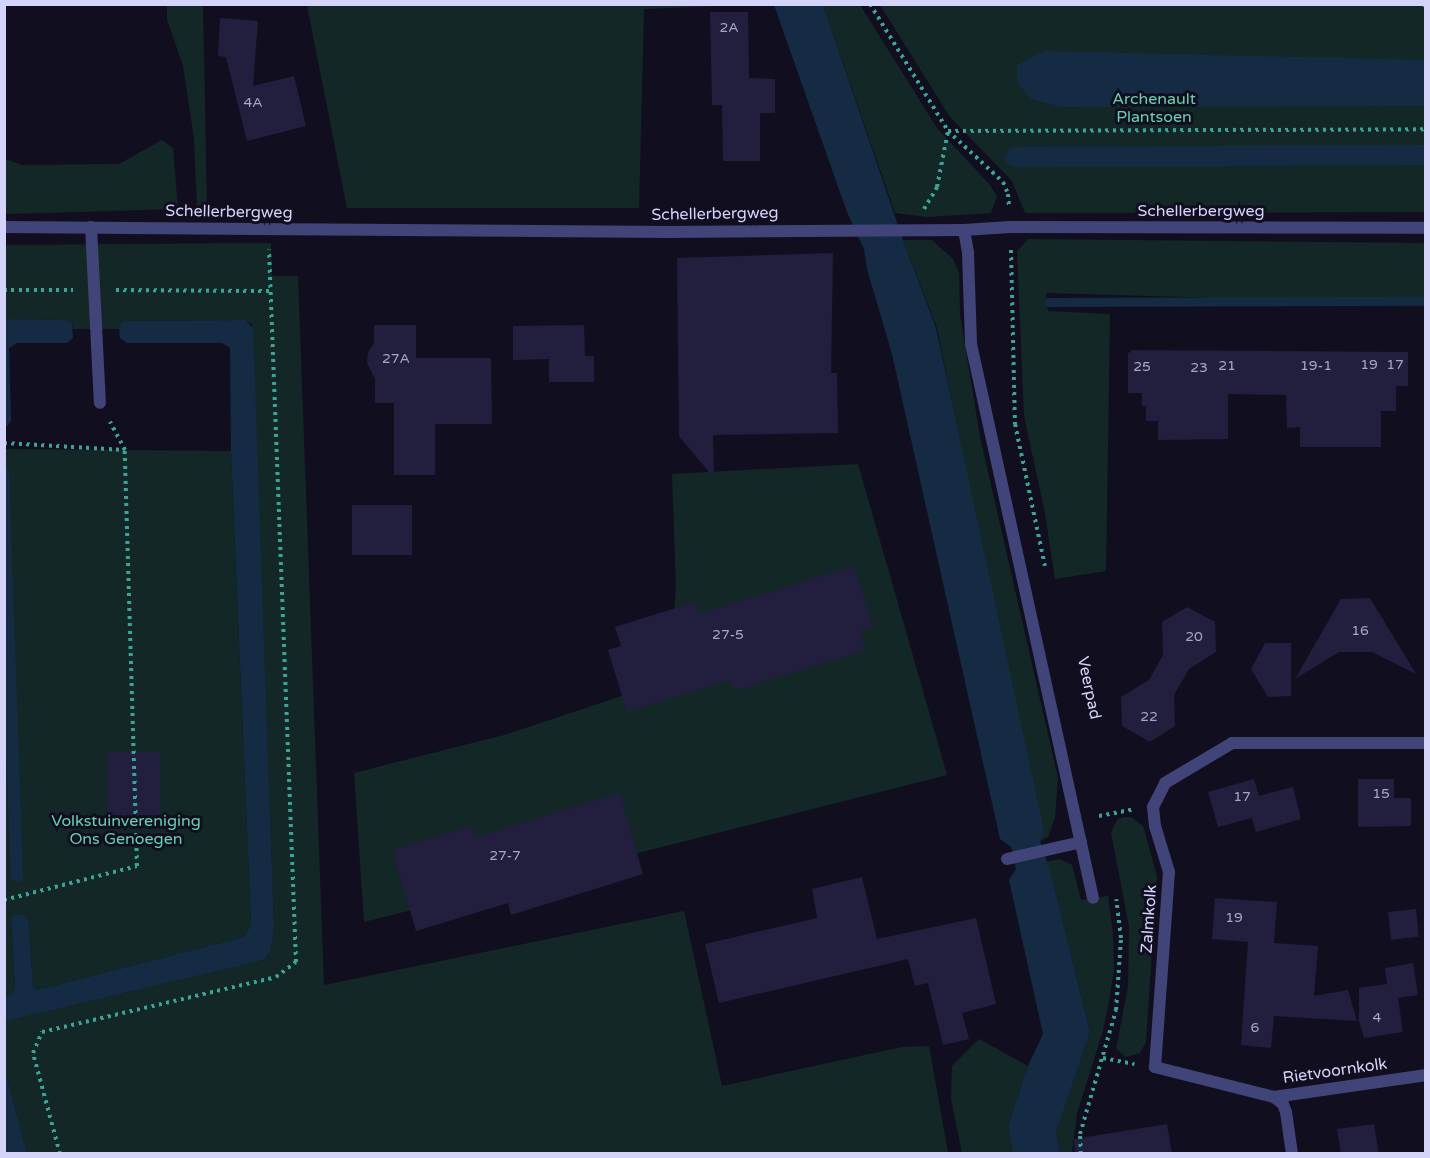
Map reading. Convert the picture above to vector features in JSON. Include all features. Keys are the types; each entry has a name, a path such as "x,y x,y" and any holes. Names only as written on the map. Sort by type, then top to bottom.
{"street":[{"name":"Schellerbergweg","path":"4,227 657,232 964,230 1010,226 1425,228"},
{"path":"91,227 100,403"},
{"path":"964,230 968,252 971,344 1094,898"},
{"path":"1153,807 1165,783 1232,742 1425,742"},
{"name":"Zalmkolk","path":"1153,807 1155,826 1169,872 1155,1067"},
{"path":"1007,859 1081,842"},
{"path":"1155,1067 1274,1097"},
{"name":"Rietvoornkolk","path":"1274,1097 1425,1075"},
{"name":"Rietvoornkolk","path":"1274,1097 1283,1104 1286,1112 1292,1154"}],"path":[{"path":"870,4 948,131 1003,182 1008,194 1015,424 1047,574"},
{"path":"1424,4 1425,10"},
{"path":"948,131 1425,129"},
{"path":"916,230 920,217 937,187 948,131"},
{"path":"60,1154 33,1053 42,1032 276,977 296,962 269,228"},
{"path":"4,290 270,291"},
{"path":"4,900 137,866 125,450 100,403"},
{"path":"4,443 125,450"},
{"path":"1097,804 1102,827"},
{"path":"1100,816 1153,807"},
{"path":"1081,1154 1080,1134 1116,1010 1121,938 1116,896"},
{"path":"1103,1058 1155,1067"}],"green space":[{"path":"307,4 745,5 644,9 639,208 347,208"},
{"path":"167,5 203,5 207,208 197,209 194,138 183,66 167,19"},
{"path":"823,5 860,5 937,128 989,184 997,196 991,213 927,217 895,213"},
{"name":"Archenault Plantsoen","path":"880,5 1425,5 1425,212 1025,213 1012,181 950,117"},
{"path":"162,140 173,148 178,209 5,214 5,159 22,165 119,164"},
{"path":"1028,239 1425,243 1425,304 1046,293 1048,311 1110,314 1106,571 1055,579 1045,513 1024,416 1017,251"},
{"path":"903,240 932,240 953,259 959,273 960,315 980,437 1058,778 1055,817 1048,837 1040,841 937,328"},
{"path":"271,243 272,276 298,276 324,985 684,911 722,1086 902,1047 929,1046 948,1153 27,1153 5,1070 4,1021 264,960 271,951 274,927 252,324 244,320 124,321 120,329 73,329 72,323 65,320 5,319 5,245"},
{"name":"Volkstuinvereniging Ons Genoegen","path":"4,431 6,449 231,451 251,925 244,937 37,990 33,988 29,922 11,919 15,988 11,995 5,996"},
{"path":"858,464 947,775 364,922 354,773 504,735 670,680 676,585 672,474"},
{"path":"1131,817 1143,826 1157,876 1146,1042 1140,1053 1126,1057 1116,1049 1128,987 1129,927 1111,832 1117,820"},
{"path":"1060,859 1072,865 1081,900 1108,896 1113,934 1114,970 1108,1007 1102,1034 1077,1113 1072,1153 1060,1153 1056,1133 1090,1032 1051,874 1045,862"},
{"path":"979,1039 1028,1066 1008,1126 1013,1153 962,1153 951,1099 952,1066"}],"water":[{"path":"774,5 823,5 903,240 936,328 1044,831 1040,841 1051,874 1090,1032 1056,1133 1060,1153 1013,1153 1008,1126 1028,1066 1043,1034 1009,880 1016,869 1011,847 1000,839 892,354 867,269 864,249 847,212"},
{"path":"1044,51 1425,60 1425,106 1061,107 1031,99 1017,82 1017,65"},
{"path":"1425,145 1425,165 1015,167 1007,163 1005,158 1009,149 1022,147"},
{"path":"5,319 65,320 72,323 73,338 67,343 17,343 9,348 11,421 5,428"},
{"path":"245,320 253,328 274,927 271,951 264,960 5,1021 5,996 11,995 15,988 11,919 15,915 23,915 29,922 33,988 37,990 244,937 251,925 231,451 230,348 222,343 127,343 120,338 119,326 124,321"},
{"path":"5,465 9,473 23,879 20,882 11,880 4,690"},
{"path":"5,1070 27,1153 5,1153"}],"building":[{"path":"710,12 748,12 749,78 775,79 775,113 760,113 760,161 723,161 722,105 712,105"},
{"path":"220,18 258,21 253,86 294,76 306,126 247,141 226,57 218,56"},
{"path":"833,253 831,373 837,373 838,433 713,435 714,478 679,436 677,258"},
{"path":"374,325 416,325 416,358 491,358 492,424 435,424 435,475 394,475 394,403 375,403 375,379 367,363 368,353 374,343"},
{"path":"584,325 585,356 594,356 594,382 549,382 549,359 513,360 513,326"},
{"path":"1131,350 1408,352 1408,386 1396,386 1396,411 1381,411 1381,447 1300,447 1300,427 1287,428 1286,395 1228,394 1228,439 1158,440 1158,421 1146,421 1146,406 1142,406 1142,393 1128,393 1128,352 1131,353"},
{"path":"352,505 412,505 412,555 352,555"},
{"path":"854,566 873,627 860,631 866,650 734,691 731,680 627,712 608,650 621,646 615,627 695,602 699,614"},
{"path":"1370,598 1416,674 1372,652 1339,652 1295,679 1341,599"},
{"path":"1187,607 1215,622 1216,652 1189,669 1174,695 1175,726 1150,742 1122,726 1121,697 1149,680 1163,655 1162,622"},
{"path":"1265,643 1291,643 1291,696 1268,697 1251,669"},
{"path":"107,752 160,752 160,828 107,828"},
{"path":"1254,779 1259,796 1293,787 1301,819 1256,832 1252,818 1218,827 1208,792"},
{"path":"1358,779 1394,779 1394,798 1411,798 1411,826 1358,827"},
{"path":"620,793 643,874 511,915 508,903 416,931 392,850 472,826 476,837"},
{"path":"862,877 877,939 976,918 996,1004 962,1013 969,1039 943,1045 928,983 915,986 908,959 719,1003 705,944 817,918 812,889"},
{"path":"1215,898 1277,902 1274,943 1318,946 1314,996 1348,990 1357,1021 1274,1016 1271,1048 1241,1045 1248,942 1212,939"},
{"path":"1416,909 1419,937 1391,940 1388,912"},
{"path":"1413,963 1418,995 1398,998 1403,1032 1364,1038 1359,1021 1359,988 1387,984 1385,968"},
{"path":"1167,1124 1172,1154 1075,1154 1074,1139"},
{"path":"1374,1124 1379,1154 1341,1154 1337,1129"}],"waterway":[{"path":"1049,302 1426,301"}]}
